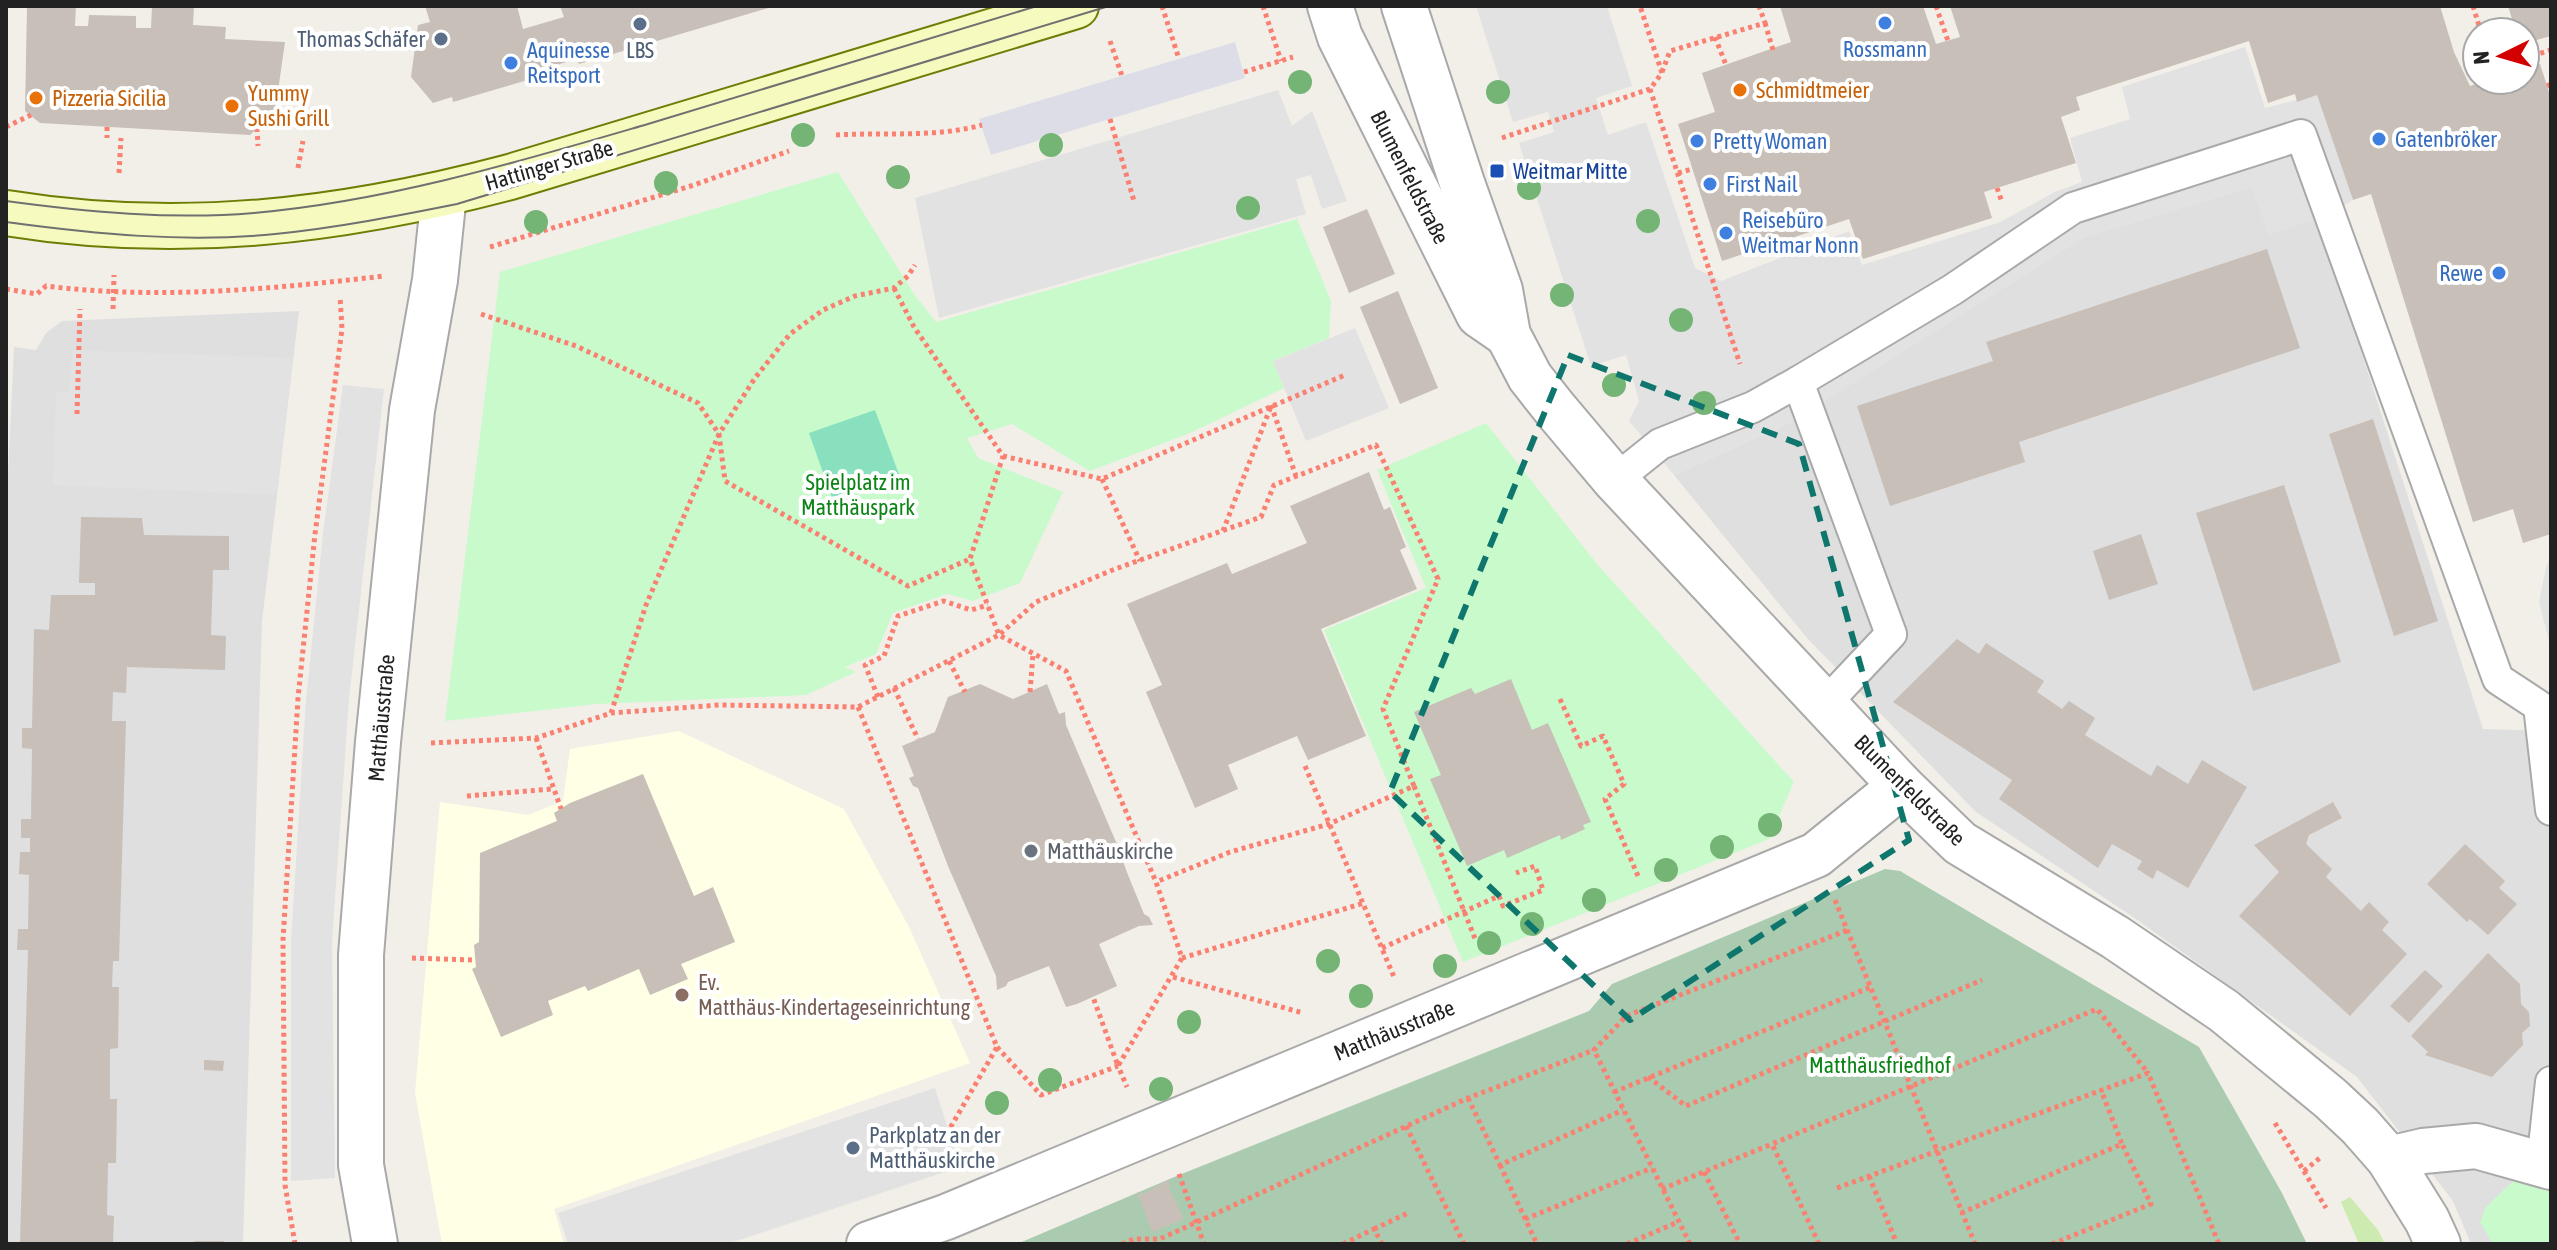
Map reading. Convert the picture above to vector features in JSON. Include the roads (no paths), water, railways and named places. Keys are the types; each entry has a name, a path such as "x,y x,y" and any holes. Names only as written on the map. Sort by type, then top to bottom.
{"main road":[{"name":"Hattinger Straße","path":"6,213 117,227 236,225 335,214 444,194 1076,6"}],"street":[{"name":"Blumenfeldstraße","path":"1330,6 1347,51 1479,315 1508,335"},
{"name":"Blumenfeldstraße","path":"1404,6 1500,290 1508,335 1530,377 1615,480 1901,786 1960,843 2115,937 2224,1011 2330,1098 2389,1159 2427,1220 2438,1244"},
{"name":"Matthäusstraße","path":"375,1244 361,1165 361,955 378,742 412,410 435,280 444,194"},
{"name":"Matthäusstraße","path":"869,1244 946,1217 1816,855 1901,786"},
{"path":"2389,1159 2423,1151 2476,1146 2546,1166"}],"lane":[{"path":"1615,480 1660,444 1753,407 1798,382 1952,290 2073,208 2301,135 2498,679 2539,706 2551,810"},
{"path":"1798,382 1891,634 1825,704"},
{"path":"2546,1166 2551,1082"}],"tram line":[{"path":"6,201 98,211 192,216 304,207 404,190 648,124 1037,6"},
{"path":"6,222 140,236 241,237 321,228 457,204 1109,6"}],"place":[{"name":"Rossmann","path":"1885,23"},
{"name":"LBS","path":"640,24"},
{"name":"Thomas Schäfer","path":"441,39"},
{"name":"Aquinesse Reitsport","path":"511,63"},
{"name":"Schmidtmeier","path":"1740,90"},
{"name":"Pizzeria Sicilia","path":"36,98"},
{"name":"Yummy Sushi Grill","path":"232,106"},
{"name":"Gatenbröker","path":"2379,139"},
{"name":"Pretty Woman","path":"1697,141"},
{"name":"Weitmar Mitte","path":"1497,171"},
{"name":"First Nail","path":"1710,184"},
{"name":"Reisebüro Weitmar Nonn","path":"1726,233"},
{"name":"Rewe","path":"2499,273"},
{"name":"Matthäuskirche","path":"1031,851"},
{"name":"Ev. Matthäus-Kindertageseinrichtung","path":"682,995"},
{"name":"Parkplatz an der Matthäuskirche","path":"853,1148"}],"park label":[{"name":"Spielplatz im Matthäuspark","path":"858,494"},
{"name":"Matthäusfriedhof","path":"1880,1065"}]}
